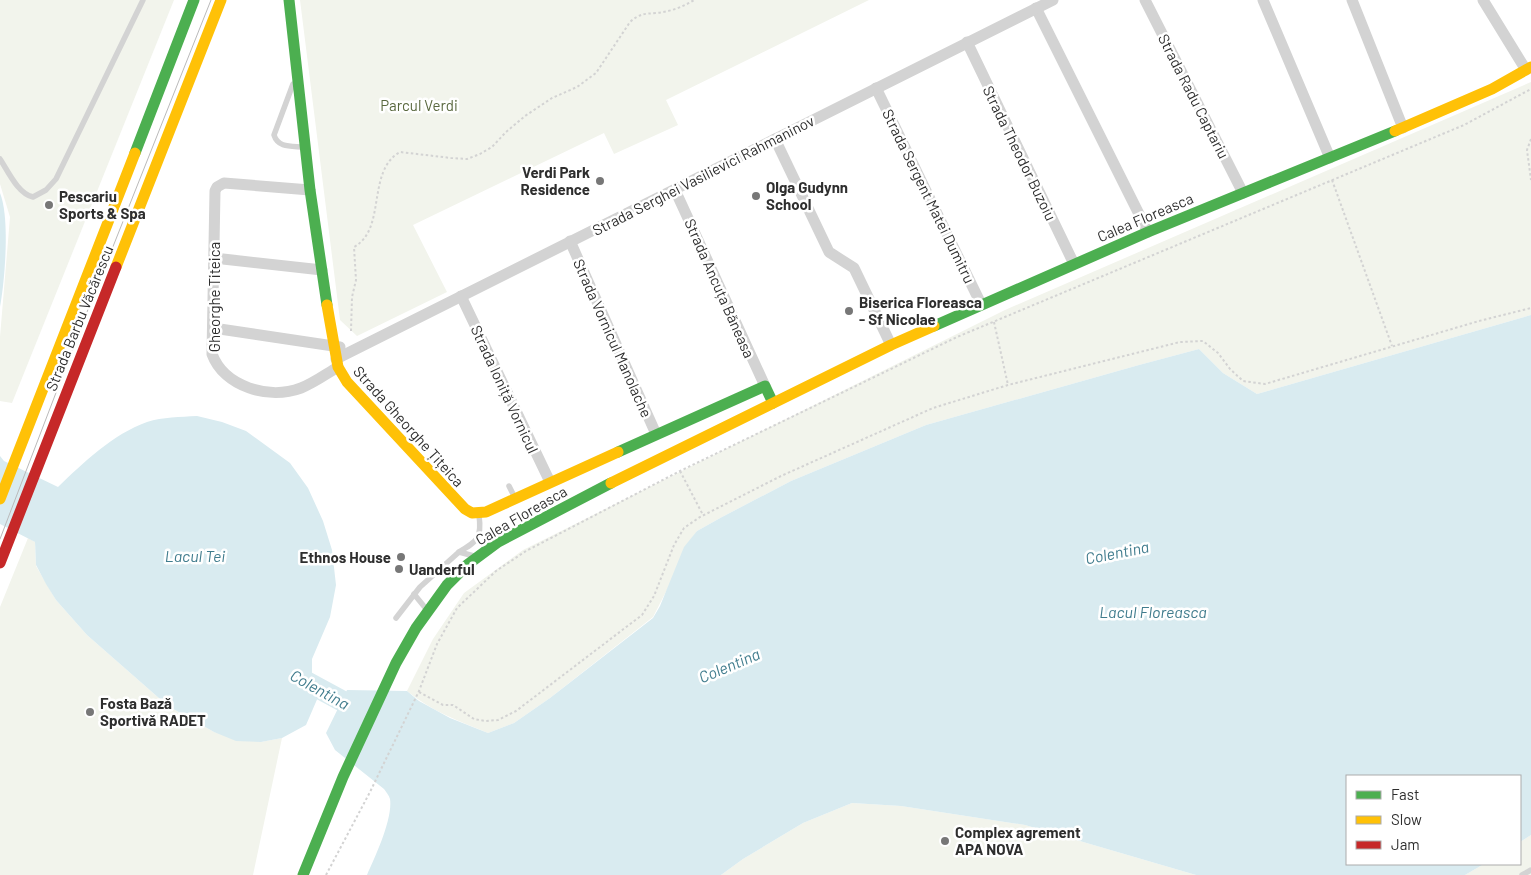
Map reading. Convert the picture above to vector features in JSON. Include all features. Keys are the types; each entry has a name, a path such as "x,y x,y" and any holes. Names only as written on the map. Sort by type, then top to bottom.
{"main road":[{"name":"Strada Barbu Văcărescu","path":"0,499 194,0"},
{"name":"Strada Barbu Văcărescu","path":"0,563 221,0"},
{"name":"Strada Gheorghe Țițeica","path":"289,0 310,190 337,363 347,382 464,509 472,513 479,513"},
{"name":"Calea Floreasca","path":"303,875 343,777 404,647 427,610 447,586 467,565 498,542 526,526 891,345 1148,232 1479,95 1528,68"},
{"name":"Calea Floreasca","path":"479,513 486,512 765,386"},
{"path":"765,386 769,405"},
{"path":"750,393 769,405"}],"street":[{"name":"Strada Serghei Vasilievici Rahmaninov","path":"337,363 353,350 1053,0"},
{"name":"Strada Radu Captariu","path":"1145,0 1243,193"},
{"path":"1263,0 1330,158"},
{"path":"1352,0 1403,128"},
{"path":"1482,0 1528,68"},
{"path":"1036,8 1148,232"},
{"name":"Strada Theodor Buzoiu","path":"967,42 1074,264"},
{"name":"Strada Sergent Matei Dumitru","path":"876,88 982,304"},
{"path":"775,139 829,252 854,268 891,345"},
{"name":"Gheorghe Titeica","path":"310,190 221,184 215,191 212,354 220,369 234,380 256,390 273,393 296,390 303,387 337,363"},
{"name":"Strada Ancuța Băneasa","path":"675,190 765,386"},
{"name":"Strada Vornicul Manolache","path":"570,241 656,434"},
{"path":"214,258 322,270"},
{"name":"Strada Ioniță Vornicul","path":"461,296 550,482"},
{"path":"213,328 333,345 353,350"}],"lane":[{"path":"0,159 27,196 39,195 56,179 143,0"},
{"path":"298,71 274,135 281,145 305,147"},
{"path":"509,486 515,498"},
{"path":"396,618 420,587 459,552 476,542 481,530 479,513"},
{"path":"459,552 478,557"},
{"path":"414,594 427,610"},
{"path":"1522,875 1531,870"}],"path":[{"path":"351,331 352,297 356,280 354,247 364,240 374,213 381,177 396,155 400,152 467,159 492,148 506,132 525,116 552,98 577,87 596,73 630,22 637,16 642,13 673,10 694,0"},
{"path":"326,875 411,709 437,644 458,608 496,571 526,551 680,471 957,337 1464,125 1531,89"},
{"path":"1531,139 1527,150 1531,180"},
{"path":"1332,180 1392,346"},
{"path":"419,691 443,704 453,706 474,719 485,721 498,720 516,711 642,615 654,596 674,545 684,528 781,476 933,408 1008,385 1180,342 1203,342 1218,353 1230,369 1243,381 1265,384 1479,321 1531,308"},
{"path":"994,322 1008,385"},
{"path":"680,471 704,516"}],"green space":[{"name":"Pescariu Sports & Spa","path":"0,0 174,0 12,403 0,401 0,337 10,217 0,184"},
{"name":"Parcul Verdi","path":"300,0 869,0 666,100 678,125 614,154 604,133 413,225 447,292 357,336 340,320"},
{"path":"1531,82 1531,315 1257,394 1223,373 1199,349 926,425 791,481 697,531 653,617 550,698 514,723 488,733 436,710 407,691 433,639 464,593 523,550 1005,310"},
{"name":"Fosta Bază Sportivă RADET","path":"28,538 35,542 36,566 56,600 87,635 168,706 214,732 261,742 282,738 253,875 0,875 0,607"},
{"name":"Complex agrement APA NOVA","path":"852,803 901,806 1025,825 1196,875 721,875 743,859 803,823"},
{"path":"1531,835 1531,875 1465,875 1482,865 1521,865 1521,841"}],"water":[{"path":"0,193 6,233 4,281 0,307"},
{"name":"Lacul Floreasca","path":"1531,315 1531,835 1521,841 1521,775 1346,775 1346,865 1482,865 1465,875 1196,875 1025,825 901,806 852,803 803,823 743,859 721,875 367,875 386,827 389,817 390,799 384,789 335,750 326,733 347,690 407,691 419,701 450,718 488,733 514,723 550,698 653,618 660,606 684,547 697,531 791,481 926,425 1199,349 1223,373 1257,394"},
{"name":"Lacul Tei","path":"197,416 222,422 246,431 290,463 308,488 323,521 332,550 336,585 330,617 312,659 312,674 325,681 306,725 282,738 261,742 236,741 214,732 168,706 87,635 56,600 36,565 35,542 0,524 0,456 4,461 58,487 99,450 134,427 159,419"}],"waterway":[{"name":"Colentina","path":"296,676 368,715"}],"tram line":[{"path":"0,539 85,317 211,0"}],"traffic: fast":[{"path":"135,153 194,0"},
{"path":"289,0 310,190 327,305"},
{"path":"934,326 1148,232 1395,131"},
{"path":"618,452 765,386 773,403"},
{"path":"303,875 343,777 396,663 416,628 447,585 467,565 498,542 611,483"}],"traffic: slow":[{"path":"116,267 221,0"},
{"path":"1395,131 1492,89 1531,67"},
{"path":"0,499 135,153"},
{"path":"327,305 338,367 347,382 465,509 472,513 486,512 618,452"},
{"path":"611,483 891,345 934,326"}],"traffic: jam":[{"path":"0,563 116,267"}],"place":[{"name":"Verdi Park Residence","path":"600,181"},
{"name":"Olga Gudynn School","path":"756,196"},
{"name":"Pescariu Sports & Spa","path":"49,205"},
{"name":"Biserica Floreasca - Sf Nicolae","path":"849,311"},
{"name":"Ethnos House","path":"401,557"},
{"name":"Uanderful","path":"399,569"},
{"name":"Fosta Bază Sportivă RADET","path":"90,712"},
{"name":"Complex agrement APA NOVA","path":"945,841"}]}
